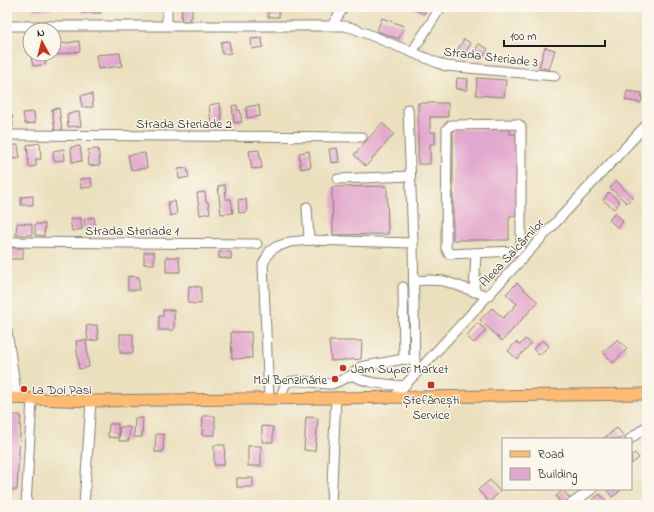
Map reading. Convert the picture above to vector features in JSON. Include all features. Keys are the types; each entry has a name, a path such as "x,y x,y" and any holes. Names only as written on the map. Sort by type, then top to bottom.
{"main road":[{"path":"12,399 91,401 647,394"}],"street":[{"path":"167,7 167,25"},
{"path":"332,25 344,7"},
{"path":"412,52 441,7"},
{"name":"Strada Steriade 3","path":"7,26 332,25 353,28 446,66 555,76"},
{"path":"408,109 413,242 415,375"},
{"path":"518,124 521,127 520,247 515,251 476,253 449,254 446,248 447,129 452,125 518,124"},
{"name":"Aleea Salcâmilor","path":"394,397 647,124"},
{"name":"Strada Steriade 2","path":"7,135 362,137"},
{"path":"338,179 410,176"},
{"path":"307,207 309,240"},
{"path":"268,398 263,264 270,251 290,242 309,240 413,242"},
{"name":"Strada Steriade 1","path":"7,242 257,244"},
{"path":"474,292 476,253"},
{"path":"414,282 430,280 444,281 488,296"},
{"path":"403,287 404,360"},
{"path":"7,331 12,399"},
{"path":"281,398 284,386 288,382 296,380 331,384 352,375 360,367 404,360 415,360"},
{"path":"352,375 367,381 404,386"},
{"path":"331,505 336,397"},
{"path":"26,505 32,400"},
{"path":"84,505 91,401"},
{"path":"631,438 647,426"},
{"path":"570,505 591,490"}],"building":[{"path":"33,7 51,7 51,10 33,10"},
{"path":"82,7 101,7 101,13 82,13"},
{"path":"182,7 192,7 192,18 189,18 189,21 181,21"},
{"path":"268,7 279,7 279,17 268,17"},
{"path":"427,7 424,14 412,8"},
{"path":"382,18 404,26 399,39 377,31"},
{"path":"262,38 263,47 252,49 251,39"},
{"path":"464,39 471,44 463,56 456,52"},
{"path":"79,41 80,51 62,54 62,44"},
{"path":"229,41 231,53 222,54 221,42"},
{"path":"479,44 488,49 481,60 472,55"},
{"path":"545,47 555,50 549,70 539,67"},
{"path":"120,53 122,66 98,69 96,55"},
{"path":"32,62 46,62 46,64 33,66"},
{"path":"457,78 468,79 467,90 456,89"},
{"path":"477,78 506,80 504,97 476,95"},
{"path":"627,91 642,93 641,103 625,100"},
{"path":"92,94 93,107 82,107 81,95"},
{"path":"220,103 222,122 211,123 209,105"},
{"path":"418,103 448,103 448,117 430,117 430,132 435,132 435,144 430,144 430,164 418,164"},
{"path":"237,105 238,111 240,110 242,122 234,123 232,106"},
{"path":"259,105 260,116 247,118 246,107"},
{"path":"59,108 62,130 55,131 52,109"},
{"path":"34,112 35,123 25,124 23,113"},
{"path":"79,112 81,126 68,127 67,114"},
{"path":"12,115 13,126 7,127 7,116"},
{"path":"382,123 394,134 366,166 354,155"},
{"path":"453,129 510,129 510,134 518,134 517,216 509,216 509,240 453,240"},
{"path":"40,143 41,159 36,159 36,166 29,167 27,145"},
{"path":"18,145 20,158 9,159 8,146"},
{"path":"80,146 82,161 72,162 71,147"},
{"path":"337,148 339,162 331,163 329,149"},
{"path":"64,149 65,160 54,161 53,151"},
{"path":"98,149 100,165 89,166 88,150"},
{"path":"259,150 262,168 252,169 249,151"},
{"path":"309,151 311,167 301,169 299,153"},
{"path":"145,153 147,168 131,170 128,155"},
{"path":"187,168 189,177 179,179 178,169"},
{"path":"91,178 92,187 81,188 80,179"},
{"path":"616,181 633,197 627,203 610,188"},
{"path":"225,185 226,199 231,199 233,213 221,214 218,186"},
{"path":"387,186 388,234 333,235 332,187"},
{"path":"205,192 206,202 208,202 210,213 200,215 197,193"},
{"path":"609,192 620,202 614,209 603,200"},
{"path":"33,196 33,205 21,205 21,197"},
{"path":"246,199 247,212 239,213 238,200"},
{"path":"175,201 177,214 170,216 168,202"},
{"path":"615,213 623,221 618,228 609,220"},
{"path":"94,217 96,229 86,231 84,219"},
{"path":"81,218 82,229 72,231 70,219"},
{"path":"17,223 32,224 32,235 16,235"},
{"path":"35,224 45,224 44,236 35,235"},
{"path":"9,248 23,248 23,259 9,259"},
{"path":"144,252 154,252 154,264 144,264"},
{"path":"219,252 231,252 231,259 219,258"},
{"path":"166,257 179,257 180,272 166,272"},
{"path":"128,276 139,277 139,290 128,290"},
{"path":"517,283 538,302 502,341 480,320 492,308 503,318 517,304 506,294"},
{"path":"189,286 201,287 201,304 188,303"},
{"path":"163,310 174,310 174,330 159,330 159,316 163,316"},
{"path":"478,323 486,330 474,343 466,336"},
{"path":"97,325 98,340 88,341 86,326"},
{"path":"231,332 251,332 252,358 232,359"},
{"path":"120,334 133,334 133,353 120,353"},
{"path":"525,339 531,343 517,359 508,351 516,342 520,345"},
{"path":"618,339 627,349 613,363 603,352"},
{"path":"86,340 89,367 79,369 76,341"},
{"path":"543,340 549,346 539,355 533,349"},
{"path":"329,341 362,341 361,359 331,361"},
{"path":"7,415 21,415 17,490 7,490"},
{"path":"203,416 215,416 215,435 202,435"},
{"path":"306,417 318,418 315,451 304,450"},
{"path":"135,418 143,418 142,437 134,437"},
{"path":"109,424 118,424 118,438 108,437"},
{"path":"262,426 273,427 273,442 262,442"},
{"path":"120,427 130,427 129,441 119,441"},
{"path":"617,428 624,436 621,438 604,438"},
{"path":"156,434 164,434 163,452 155,452"},
{"path":"214,445 225,445 224,465 214,465"},
{"path":"248,446 261,446 261,466 248,466"},
{"path":"635,453 639,458 632,463 632,455"},
{"path":"237,478 253,478 253,487 237,487"},
{"path":"490,480 500,492 489,502 478,490"},
{"path":"563,490 570,499 562,505 556,496"},
{"path":"607,490 620,491 612,497"},
{"path":"600,494 606,501 602,505 597,505 592,500"}],"place":[{"name":"Jam Super Market","path":"343,368"},
{"name":"Mol Benzinărie","path":"335,379"},
{"name":"Ștefănești Service","path":"431,385"},
{"name":"La Doi Pasi","path":"24,389"}]}
